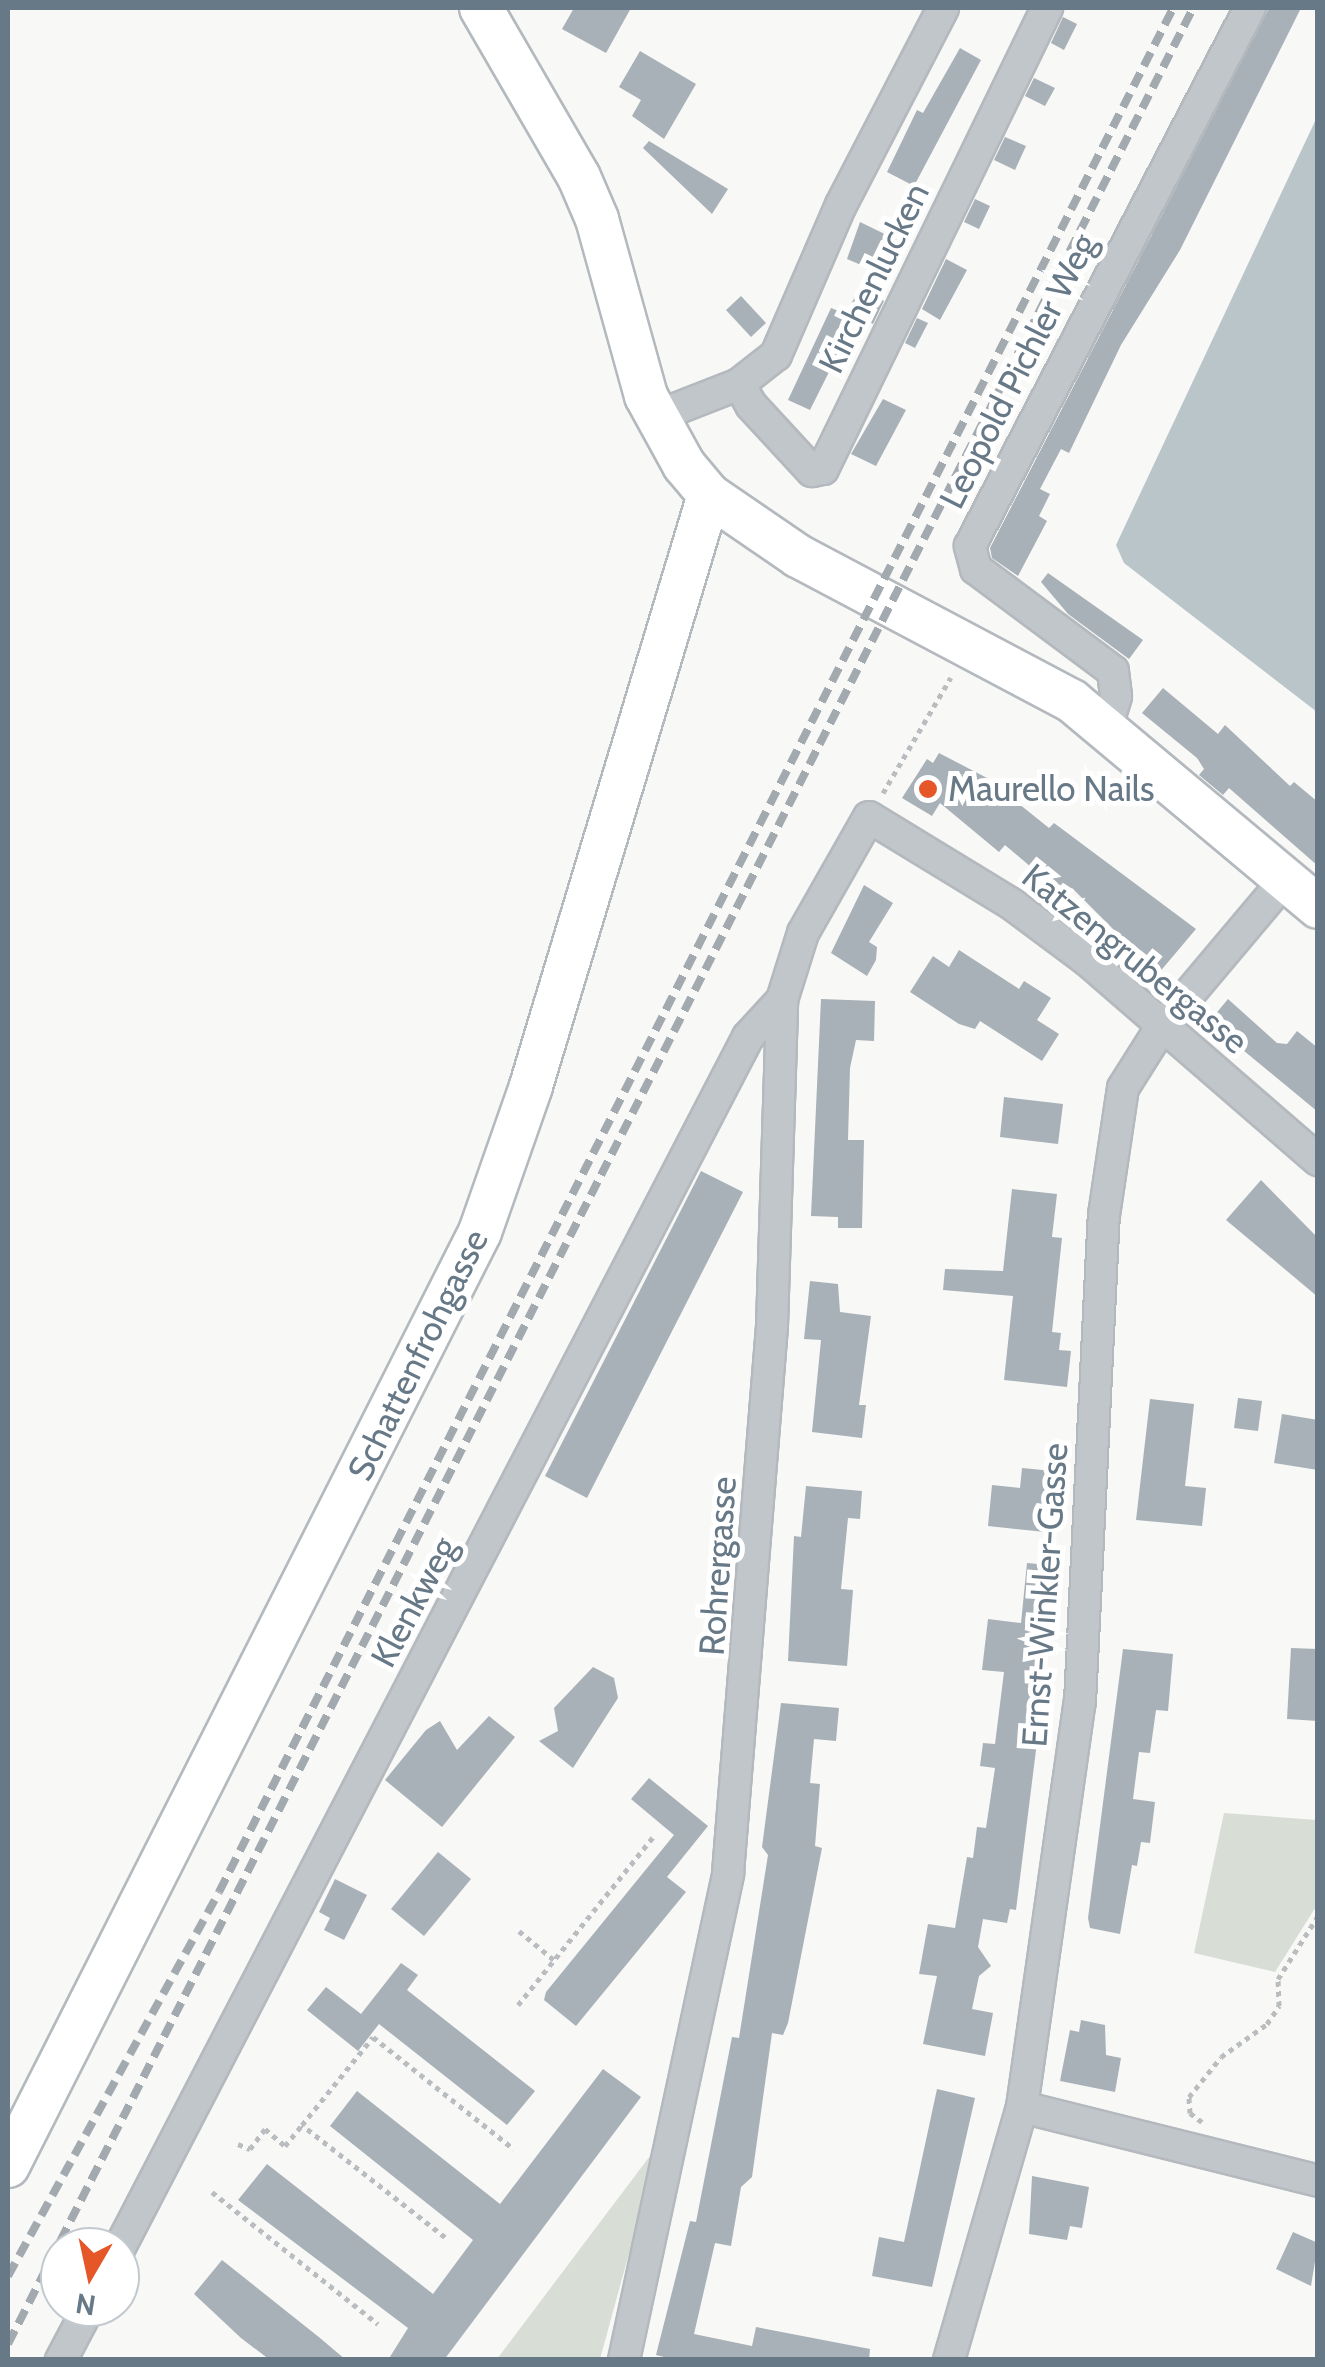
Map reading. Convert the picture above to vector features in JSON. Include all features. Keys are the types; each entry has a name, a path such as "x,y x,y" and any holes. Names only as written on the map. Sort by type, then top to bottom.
{"street":[{"path":"481,8 579,176 655,417 709,495 798,556 906,610 1107,726 1318,907"},
{"name":"Kirchenlucken","path":"655,417 740,384 761,371 790,334 841,205 943,8"},
{"name":"Kirchenlucken","path":"740,384 751,405 812,471 823,469 1047,8"},
{"name":"Leopold Pichler Weg","path":"1107,726 1116,696 1113,670 976,568 970,546 1250,8"},
{"name":"Schattenfrohgasse","path":"8,2166 480,1232 531,1086 709,495"},
{"name":"Rohrergasse","path":"624,2360 728,1873 770,1364 782,1000 803,934 882,824"},
{"name":"Katzengrubergasse","path":"882,824 1013,904 1318,1160"},
{"name":"Ernst-Winkler-Gasse","path":"949,2360 1022,2107 1080,1702 1104,1215 1123,1088 1162,1026 1286,880"},
{"name":"Klenkweg","path":"130,2227 748,1036 782,1000"},
{"path":"1022,2107 1318,2181"},
{"path":"62,2360 79,2327"}],"path":[{"path":"882,824 959,662"},
{"path":"518,2005 654,1838"},
{"path":"1203,2150 1202,2122 1190,2113 1188,2098 1221,2057 1267,2024 1279,2006 1278,1980 1318,1916"},
{"path":"519,1931 554,1960"},
{"path":"238,2144 250,2148 265,2129 285,2146 373,2037 514,2149"},
{"path":"302,2125 445,2237"},
{"path":"212,2192 378,2324"}],"shaded area":[{"path":"1317,117 1318,712 1124,563 1116,545"},
{"path":"1224,1813 1317,1820 1317,1905 1275,1972 1194,1953"},
{"path":"659,2144 600,2359 497,2359"}],"building":[{"path":"574,8 631,8 606,53 562,29"},
{"path":"1269,8 1301,8 1180,250 1121,345 1069,453 1061,449 1040,489 1050,494 1039,516 1047,521 1018,576 992,558 990,548"},
{"path":"1063,17 1077,24 1064,50 1051,43"},
{"path":"960,48 981,60 914,186 887,172 917,110 923,113"},
{"path":"640,51 696,84 664,139 632,116 641,100 619,87"},
{"path":"1034,78 1055,88 1045,106 1025,96"},
{"path":"1005,137 1026,146 1015,170 994,160"},
{"path":"649,141 728,189 712,214 643,148"},
{"path":"975,199 990,206 979,229 964,222"},
{"path":"860,222 897,240 880,273 847,259"},
{"path":"946,259 967,270 940,320 922,309"},
{"path":"859,289 884,301 873,324 848,310"},
{"path":"741,296 766,323 751,337 726,310"},
{"path":"831,308 856,318 810,410 788,400"},
{"path":"917,318 928,323 915,348 905,343"},
{"path":"883,399 906,410 876,466 851,454"},
{"path":"1048,573 1143,640 1129,659 1068,614 1041,582"},
{"path":"1163,688 1218,734 1225,725 1290,786 1294,782 1318,802 1318,866 1229,788 1223,795 1199,775 1204,769 1197,758 1142,713"},
{"path":"939,753 987,778 1049,828 1054,823 1196,929 1158,974 1072,888 1065,896 1005,845 999,852 940,803 932,816 902,798 927,759 933,763"},
{"path":"864,885 893,903 869,942 877,947 876,960 867,976 831,953"},
{"path":"959,950 1019,989 1024,981 1051,998 1037,1020 1059,1034 1042,1061 980,1021 975,1029 959,1024 910,992 933,956 949,967"},
{"path":"821,999 875,1001 874,1041 856,1040 850,1068 848,1140 864,1140 862,1228 838,1228 838,1217 811,1216"},
{"path":"1228,999 1277,1043 1287,1044 1297,1031 1318,1048 1318,1112 1209,1022"},
{"path":"1004,1097 1063,1104 1058,1144 1000,1137"},
{"path":"701,1171 743,1192 587,1498 545,1476"},
{"path":"1261,1180 1318,1238 1318,1297 1226,1220"},
{"path":"1012,1189 1057,1194 1052,1237 1062,1238 1052,1332 1061,1333 1059,1350 1071,1351 1067,1387 1004,1380 1013,1296 943,1290 945,1269 1003,1271"},
{"path":"810,1281 838,1284 840,1312 871,1316 859,1405 866,1405 862,1438 812,1432 821,1340 804,1339"},
{"path":"1238,1398 1262,1401 1258,1431 1234,1428"},
{"path":"1150,1399 1194,1404 1185,1486 1206,1488 1202,1526 1136,1520"},
{"path":"1282,1414 1318,1420 1318,1470 1274,1463"},
{"path":"1022,1468 1063,1472 1059,1519 1047,1518 1045,1532 988,1526 992,1485 1020,1488"},
{"path":"806,1486 862,1491 860,1519 848,1518 841,1589 853,1590 847,1666 788,1661 794,1536 801,1537"},
{"path":"1027,1563 1059,1566 1016,1910 1010,1909 1007,1923 983,1919 978,1947 991,1966 979,1976 972,2009 993,2013 985,2056 923,2044 937,1976 919,1974 928,1924 955,1928 967,1857 973,1858 977,1827 986,1828 995,1768 980,1766 983,1743 995,1744 1004,1672 982,1670 988,1619 1021,1623"},
{"path":"1291,1648 1318,1649 1318,1721 1287,1719"},
{"path":"1123,1649 1173,1654 1168,1711 1156,1710 1150,1753 1139,1752 1133,1799 1155,1802 1150,1843 1141,1842 1137,1866 1132,1865 1120,1934 1090,1928 1088,1918"},
{"path":"593,1667 614,1678 618,1698 573,1768 539,1741 558,1731 554,1708"},
{"path":"781,1703 839,1708 836,1741 814,1739 810,1783 820,1784 815,1846 822,1848 788,2023 783,2035 772,2033 752,2177 741,2187 731,2246 715,2243 694,2334 752,2346 756,2327 870,2349 869,2360 676,2360 656,2355 690,2221 696,2222 732,2037 739,2038 768,1855 762,1847"},
{"path":"489,1716 515,1737 442,1827 385,1780 426,1730 440,1721 457,1750"},
{"path":"649,1778 708,1826 667,1877 686,1892 576,2026 544,2000 546,1992 674,1835 631,1799"},
{"path":"438,1852 471,1879 424,1936 391,1909"},
{"path":"335,1879 367,1895 344,1940 324,1930 330,1918 319,1912"},
{"path":"401,1963 418,1975 407,1990 535,2091 507,2125 379,2024 358,2051 307,2010 326,1987 361,2014"},
{"path":"1081,2020 1105,2025 1106,2055 1121,2058 1115,2092 1060,2081 1070,2030 1079,2032"},
{"path":"603,2069 641,2097 444,2360 388,2360 408,2328 238,2200 267,2164 433,2294 473,2240 330,2126 357,2091 500,2204"},
{"path":"937,2089 975,2098 932,2287 872,2276 879,2237 904,2242"},
{"path":"1032,2176 1089,2187 1082,2228 1070,2226 1067,2240 1029,2234"},
{"path":"1293,2232 1318,2243 1311,2286 1276,2269"},
{"path":"222,2260 346,2360 270,2360 241,2338 194,2294"}],"railway":[{"path":"8,2276 219,1892 1173,8"},
{"path":"8,2344 1193,8"}],"place":[{"name":"Maurello Nails","path":"928,789"}]}
